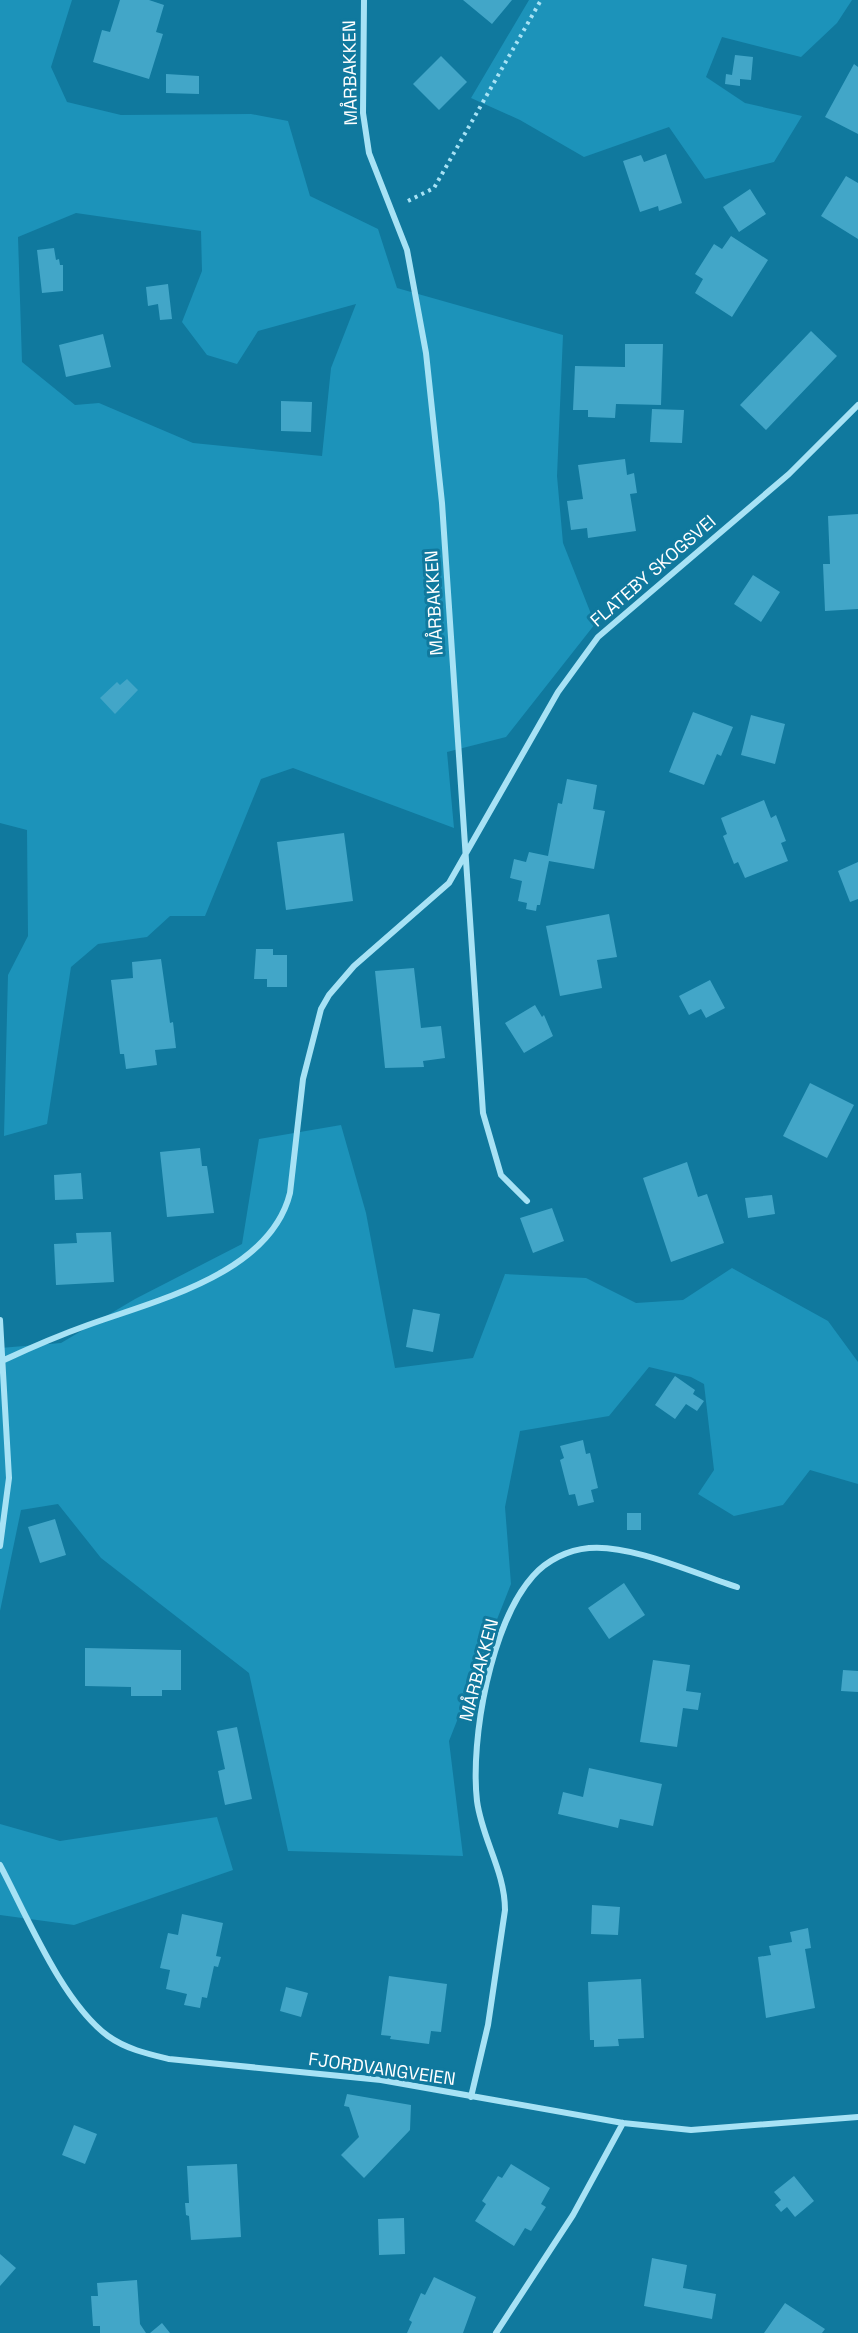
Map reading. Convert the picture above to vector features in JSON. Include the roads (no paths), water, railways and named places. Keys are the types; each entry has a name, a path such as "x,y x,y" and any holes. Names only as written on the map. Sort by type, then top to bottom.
{"street":[{"name":"MÅRBAKKEN","path":"364,0 363,113 369,153 407,250 426,353 449,590 452,683 483,1113 501,1175 527,1201"},
{"name":"FLATEBY SKOGSVEI","path":"4,1360 56,1336 196,1286 255,1248 273,1231 286,1209 290,1193 303,1079 321,1010 329,995 354,966 449,883 465,850 558,692 598,638 789,474 858,405"},
{"path":"0,1320 9,1478 0,1546"},
{"name":"MÅRBAKKEN","path":"471,2097 488,2025 505,1902 500,1873 478,1803 475,1775 476,1739 489,1676 503,1632 516,1604 527,1583 545,1565 560,1556 591,1548 621,1550 737,1587"},
{"name":"FJORDVANGVEIEN","path":"0,1865 49,1959 80,2007 95,2026 111,2038 137,2051 169,2059 381,2080 623,2123 691,2130 858,2117"},
{"path":"496,2333 573,2215 623,2123"}]}
